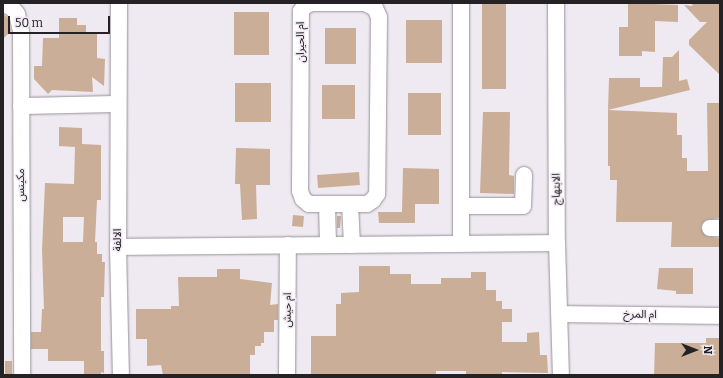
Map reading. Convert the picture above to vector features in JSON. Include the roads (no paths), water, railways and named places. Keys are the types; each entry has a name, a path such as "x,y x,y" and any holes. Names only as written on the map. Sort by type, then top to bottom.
{"street":[{"name":"الالفة","path":"119,3 118,247 121,375"},
{"name":"ام الحيران","path":"312,3 365,3 375,8 379,17 377,194 373,200 367,204 350,204 309,204 302,199 300,191 301,12 306,6 312,3"},
{"path":"461,243 462,3"},
{"name":"الابتهاج","path":"556,3 557,243 561,375"},
{"name":"مكينس","path":"3,4 11,7 17,14 20,22 22,375"},
{"path":"21,106 118,104"},
{"path":"461,206 523,206 524,175"},
{"path":"327,204 328,245"},
{"path":"350,204 352,245"},
{"path":"118,247 557,243"},
{"name":"ام حيش","path":"287,375 288,245"},
{"name":"ام المرخ","path":"560,314 720,316"}]}
